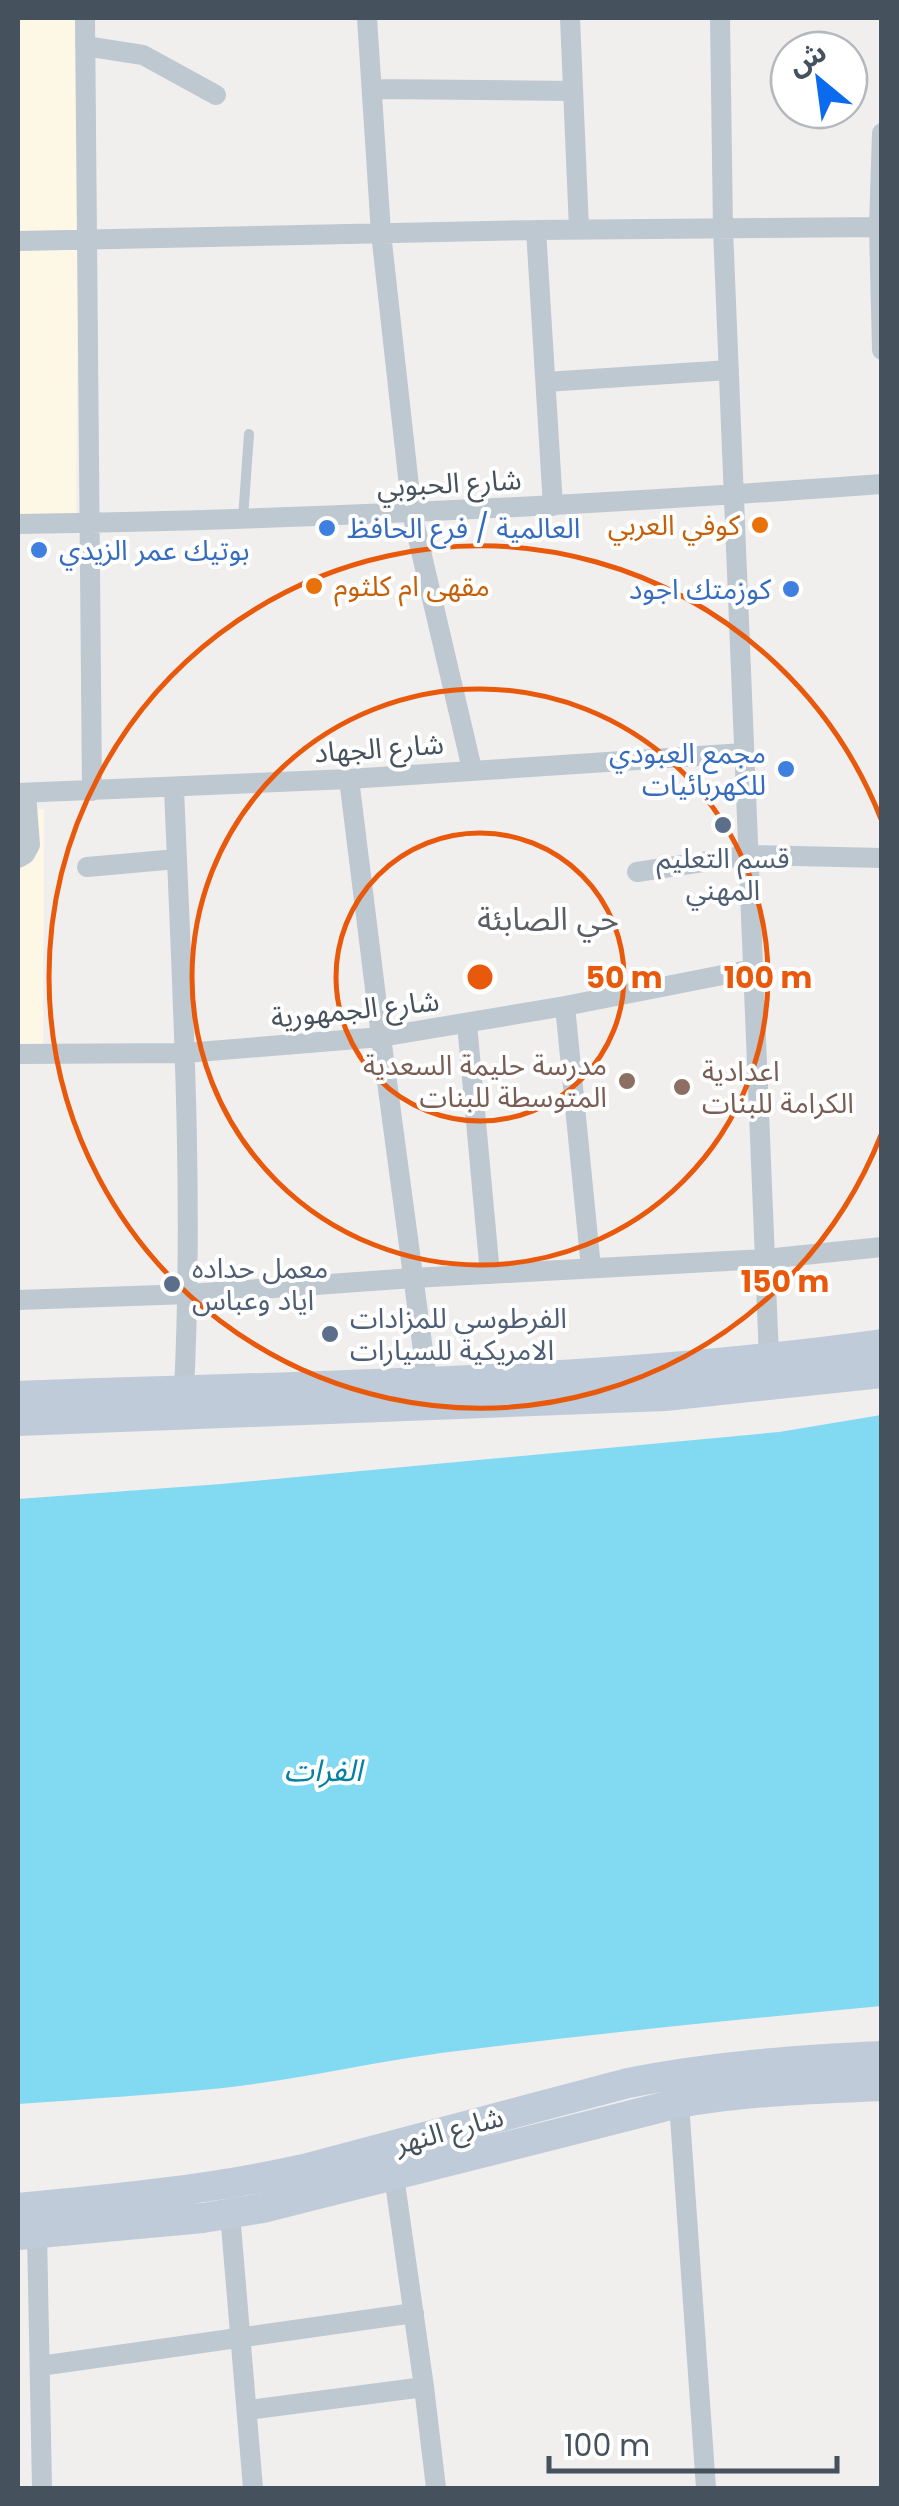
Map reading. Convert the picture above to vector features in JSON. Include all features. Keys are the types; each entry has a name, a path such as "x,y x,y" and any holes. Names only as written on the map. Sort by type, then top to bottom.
{"main road":[{"path":"18,1421 298,1398 428,1380 600,1373 882,1344"},
{"path":"18,1396 184,1390 298,1398 665,1396 882,1373"},
{"name":"شارع النهر","path":"27,2234 678,2074 764,2062 882,2056"},
{"name":"شارع النهر","path":"18,2208 230,2214 679,2104 755,2092 882,2086"}],"street":[{"path":"85,18 92,791"},
{"path":"367,18 381,233 412,513 472,770"},
{"path":"570,18 580,230"},
{"path":"720,18 723,228 769,1358"},
{"path":"86,46 143,55 216,96"},
{"path":"372,89 573,91"},
{"path":"882,133 882,350"},
{"path":"18,240 880,227"},
{"path":"536,230 554,506"},
{"path":"546,382 729,370"},
{"name":"شارع الحبوبي","path":"18,524 412,513 882,484"},
{"name":"شارع الجهاد","path":"22,793 174,788 744,753"},
{"path":"350,778 428,1380"},
{"path":"174,788 185,1053 189,1294 184,1390"},
{"path":"18,858 30,845 22,793"},
{"path":"636,872 748,855 882,858"},
{"path":"87,867 177,859"},
{"name":"شارع الجمهورية","path":"18,1054 185,1053 381,1037 753,969"},
{"path":"565,1006 591,1268"},
{"path":"467,1024 490,1274"},
{"path":"18,1300 189,1294 765,1259 882,1247"},
{"path":"679,2104 706,2488"},
{"path":"394,2176 436,2488"},
{"path":"230,2214 254,2488"},
{"path":"27,2234 40,2366 42,2488"},
{"path":"40,2366 414,2312"},
{"path":"248,2410 424,2386"}],"lane":[{"path":"243,519 249,434"}],"shaded area":[{"path":"18,18 80,18 76,526 18,525"},
{"path":"18,807 44,809 43,1059 18,1059"}],"water":[{"name":"الفرات","path":"881,1415 881,2006 496,2046 223,2088 18,2104 18,1499 779,1432"}],"place":[{"name":"كوفي العربي","path":"760,525"},
{"name":"العالمية / فرع الحافظ","path":"327,528"},
{"name":"بوتيك عمر الزيدي","path":"39,550"},
{"name":"مقهى ام كلثوم","path":"314,586"},
{"name":"كوزمتك اجود","path":"791,589"},
{"name":"مجمع العبودي للكهربائيات","path":"786,769"},
{"name":"قسم التعليم المهني","path":"723,825"},
{"name":"مدرسة حليمة السعدية المتوسطة للبنات","path":"627,1081"},
{"name":"اعدادية الكرامة للبنات","path":"682,1087"},
{"name":"معمل حداده اياد وعباس","path":"172,1284"},
{"name":"الفرطوسي للمزادات الامريكية للسيارات","path":"330,1334"}],"district":[{"name":"حي الصابئة","path":"548,919"}]}
